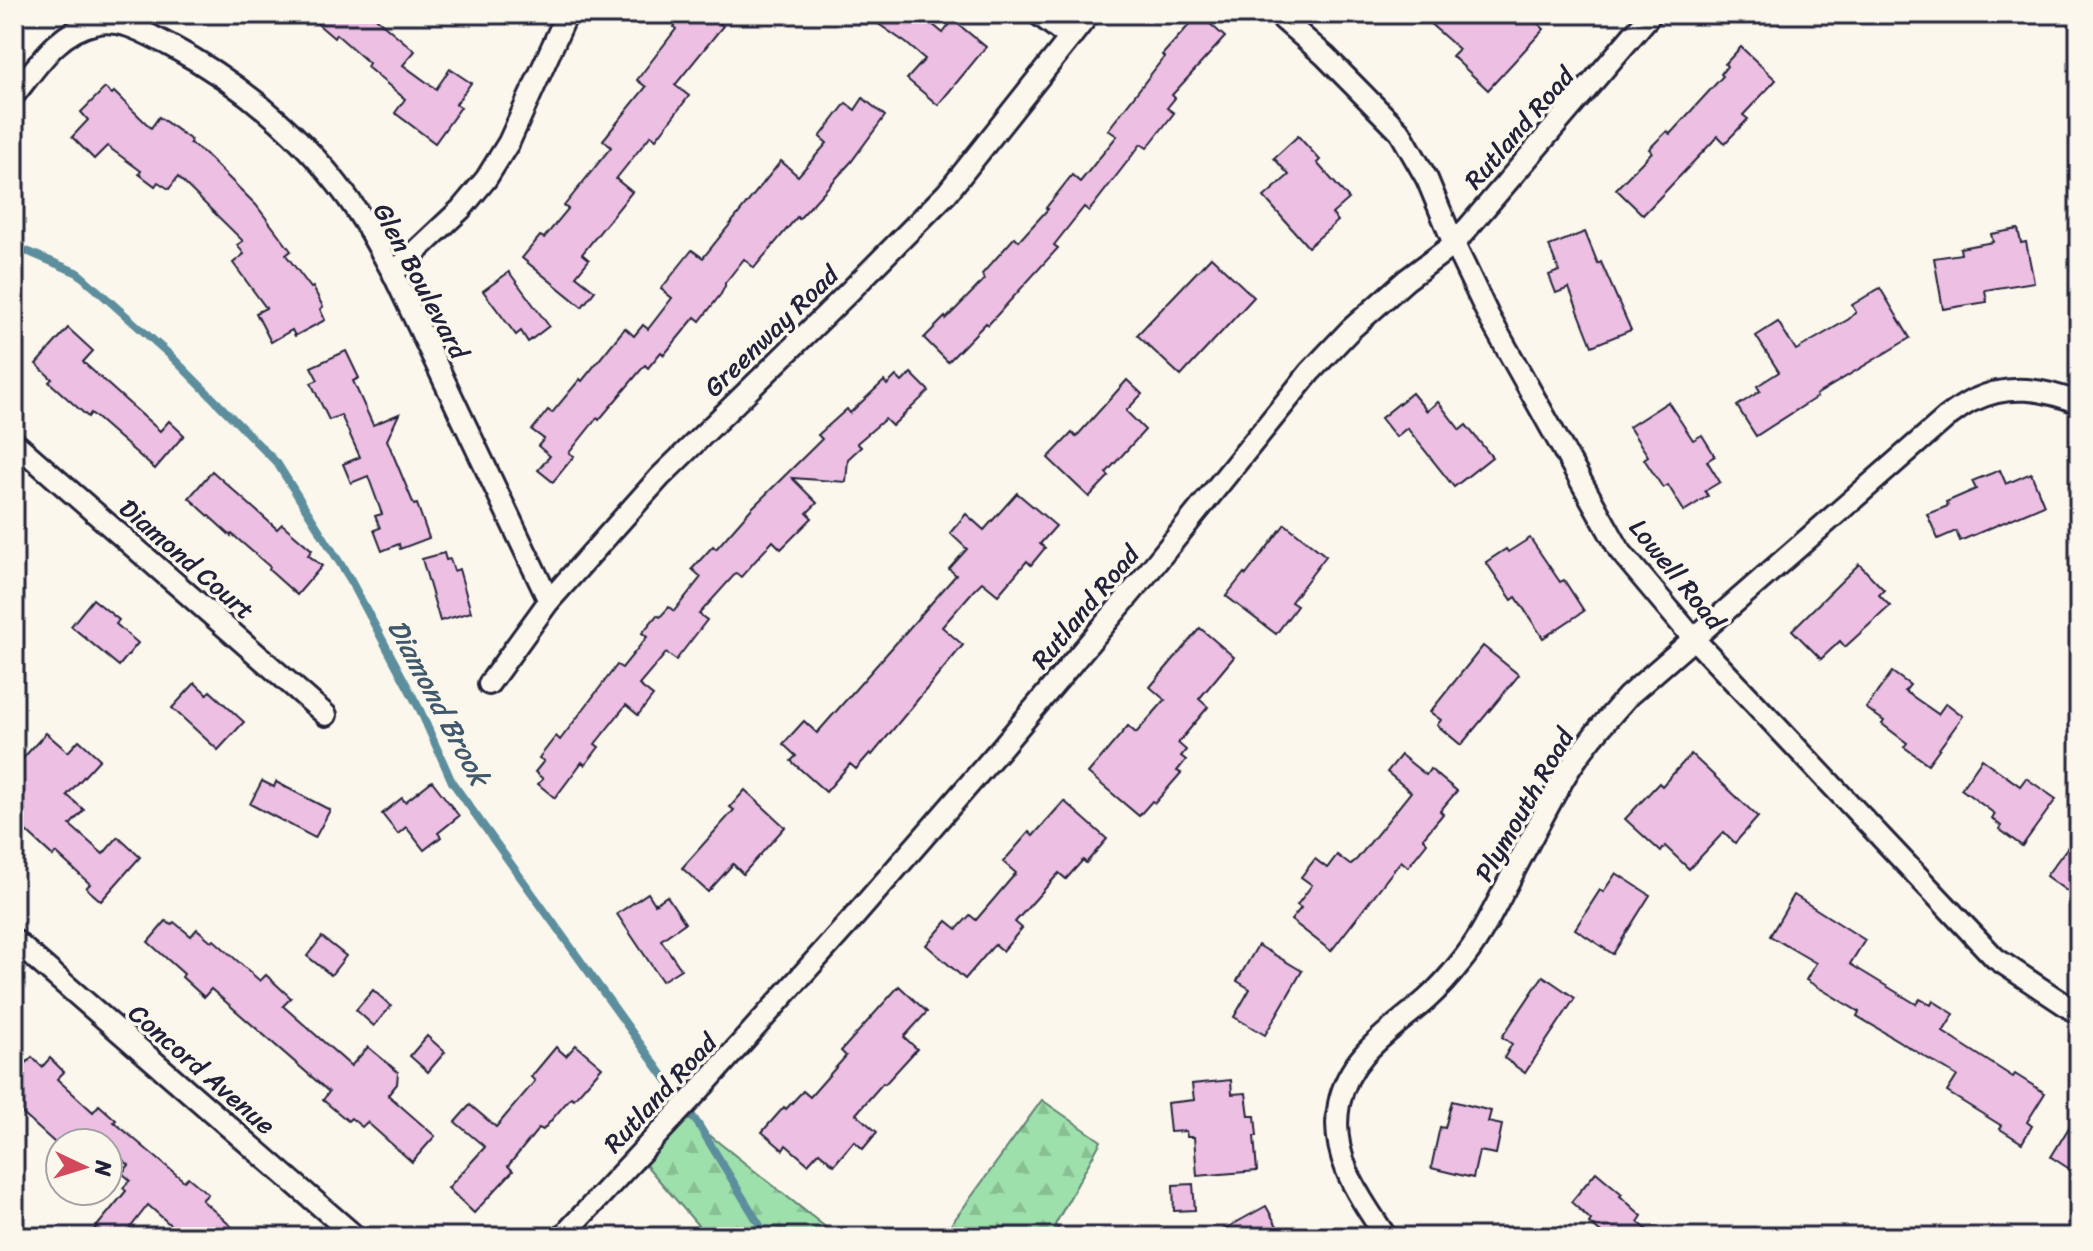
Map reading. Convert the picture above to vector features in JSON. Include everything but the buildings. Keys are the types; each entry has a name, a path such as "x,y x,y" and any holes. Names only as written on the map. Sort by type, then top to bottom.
{"street":[{"path":"393,273 461,209 486,179 509,142 567,14"},
{"path":"1038,14 1070,38"},
{"name":"Greenway Road","path":"489,684 549,601 660,477 947,193 1089,14"},
{"name":"Lowell Road","path":"1277,14 1325,56 1400,132 1427,179 1489,317 1620,551 1693,638 1995,958 2079,1014"},
{"name":"Rutland Road","path":"562,1237 801,977 982,771 1310,372 1362,319 1406,280 1454,244 1651,14"},
{"name":"Glen Boulevard","path":"14,95 58,41 71,32 109,21 144,32 199,62 244,92 291,133 328,173 365,223 393,273 549,601"},
{"name":"Plymouth Road","path":"1386,1237 1349,1178 1340,1154 1336,1128 1339,1103 1348,1078 1361,1056 1429,997 1481,934 1562,781 1590,739 1628,696 1947,417 1973,400 2000,391 2026,389 2052,392 2079,403"},
{"name":"Diamond Court","path":"14,442 326,715"},
{"name":"Concord Avenue","path":"14,940 356,1237"}],"green space":[{"path":"1042,1100 1101,1141 1055,1225 1065,1237 942,1237"},
{"path":"679,1111 838,1237 708,1237 638,1156"}],"waterway":[{"name":"Diamond Brook","path":"14,249 29,252 78,273 171,356 277,463 350,579 420,710 452,782 698,1124 767,1237"}]}
